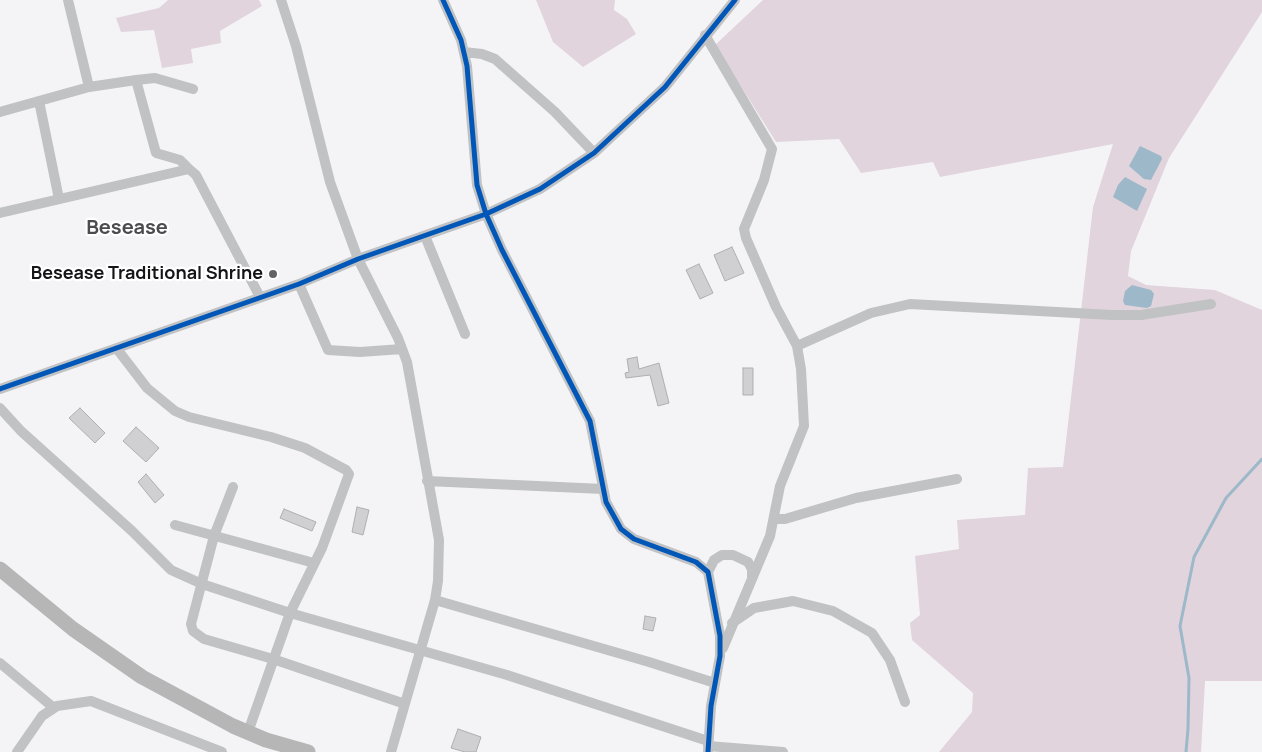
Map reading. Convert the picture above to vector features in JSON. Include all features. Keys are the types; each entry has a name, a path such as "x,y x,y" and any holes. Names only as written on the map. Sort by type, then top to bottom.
{"highway":[{"path":"0,569 73,629 142,677 212,717 266,740 308,752"},
{"path":"266,740 283,752"}],"street":[{"path":"68,0 89,87"},
{"path":"281,0 296,46 330,182 358,259 402,348 439,540 438,581 435,600 422,650 390,752"},
{"path":"443,0 464,52 476,185 486,214 590,421 606,502 620,529 648,546 696,562 708,572"},
{"path":"0,389 300,284 358,259 486,214 540,189 594,153 665,87 735,0"},
{"path":"705,35 772,149 764,180 744,229 746,238 776,307 797,346 801,369 804,426 780,486 775,519 752,579 731,623 720,656 708,746"},
{"path":"464,52 482,54 495,59 555,112 594,153"},
{"path":"0,112 89,87 136,80 155,78 193,89"},
{"path":"136,80 156,153 180,160 196,175 260,297"},
{"path":"39,101 59,199"},
{"path":"0,213 189,169"},
{"path":"425,236 465,334"},
{"path":"300,284 328,350 360,352 402,348"},
{"path":"797,346 871,313 910,304 1112,315 1141,315 1211,304"},
{"path":"117,349 147,388 175,411 189,417 271,437 305,448 346,470 349,474 322,548 290,613 248,732"},
{"path":"0,408 21,431 132,531 158,560 171,570 202,584 290,613 422,650 708,746 783,752"},
{"path":"775,519 785,519 856,498 957,479"},
{"path":"427,481 603,489"},
{"path":"233,487 214,536 191,624 193,631 204,639 273,658 405,704"},
{"path":"175,524 314,562"},
{"path":"720,656 720,636 708,572 714,560 722,555 732,555 748,562 752,569 752,579"},
{"path":"435,600 650,662 715,684"},
{"path":"731,623 754,608 793,601 833,611 872,633 890,660 905,702"},
{"path":"0,663 54,708"},
{"path":"17,752 42,716 54,708 72,702 91,700 222,752"}],"shaded area":[{"path":"168,0 259,0 262,6 220,31 221,43 191,49 193,63 162,68 154,30 121,32 116,18 159,8"},
{"path":"536,0 615,0 614,10 627,19 636,34 583,67 553,42"},
{"path":"763,0 1262,0 1262,12 1169,158 1131,251 1128,276 1146,285 1215,290 1262,310 1262,681 1205,681 1201,752 939,752 972,712 973,693 912,640 910,623 920,615 915,556 959,549 957,520 1025,515 1028,468 1063,467 1093,207 1113,144 940,177 933,162 861,173 839,139 776,142 715,45"}],"water":[{"path":"1140,146 1161,156 1162,159 1151,180 1144,179 1129,166"},
{"path":"1125,177 1147,189 1137,211 1113,197 1118,185"},
{"path":"1132,285 1151,290 1154,294 1151,306 1147,308 1125,305 1123,301 1125,291"}],"building":[{"path":"732,247 744,273 725,281 714,255"},
{"path":"699,264 713,293 700,299 686,270"},
{"path":"637,357 639,369 659,363 669,403 658,406 650,375 626,378 625,373 629,372 627,359"},
{"path":"743,368 753,368 753,395 743,395"},
{"path":"80,408 105,433 95,443 69,418"},
{"path":"136,427 159,448 146,462 123,441"},
{"path":"146,474 164,495 155,503 138,482"},
{"path":"357,507 369,510 363,535 352,532"},
{"path":"284,509 316,522 312,531 280,518"},
{"path":"645,616 656,618 653,631 643,629"},
{"path":"458,729 481,737 476,752 465,752 451,748"}],"waterway":[{"path":"1186,752 1189,678 1180,626 1194,557 1226,498 1262,459"}],"cycle path":[{"path":"443,0 461,40 467,66 477,185 486,214 502,250 590,421 606,502 621,529 634,539 696,562 708,572 720,636 720,656 711,706 708,752"},
{"path":"0,389 299,284 358,259 486,214 540,189 594,153 665,87 735,0"}],"place":[{"name":"Besease Traditional Shrine","path":"273,274"}],"district":[{"name":"Besease","path":"127,228"}]}
